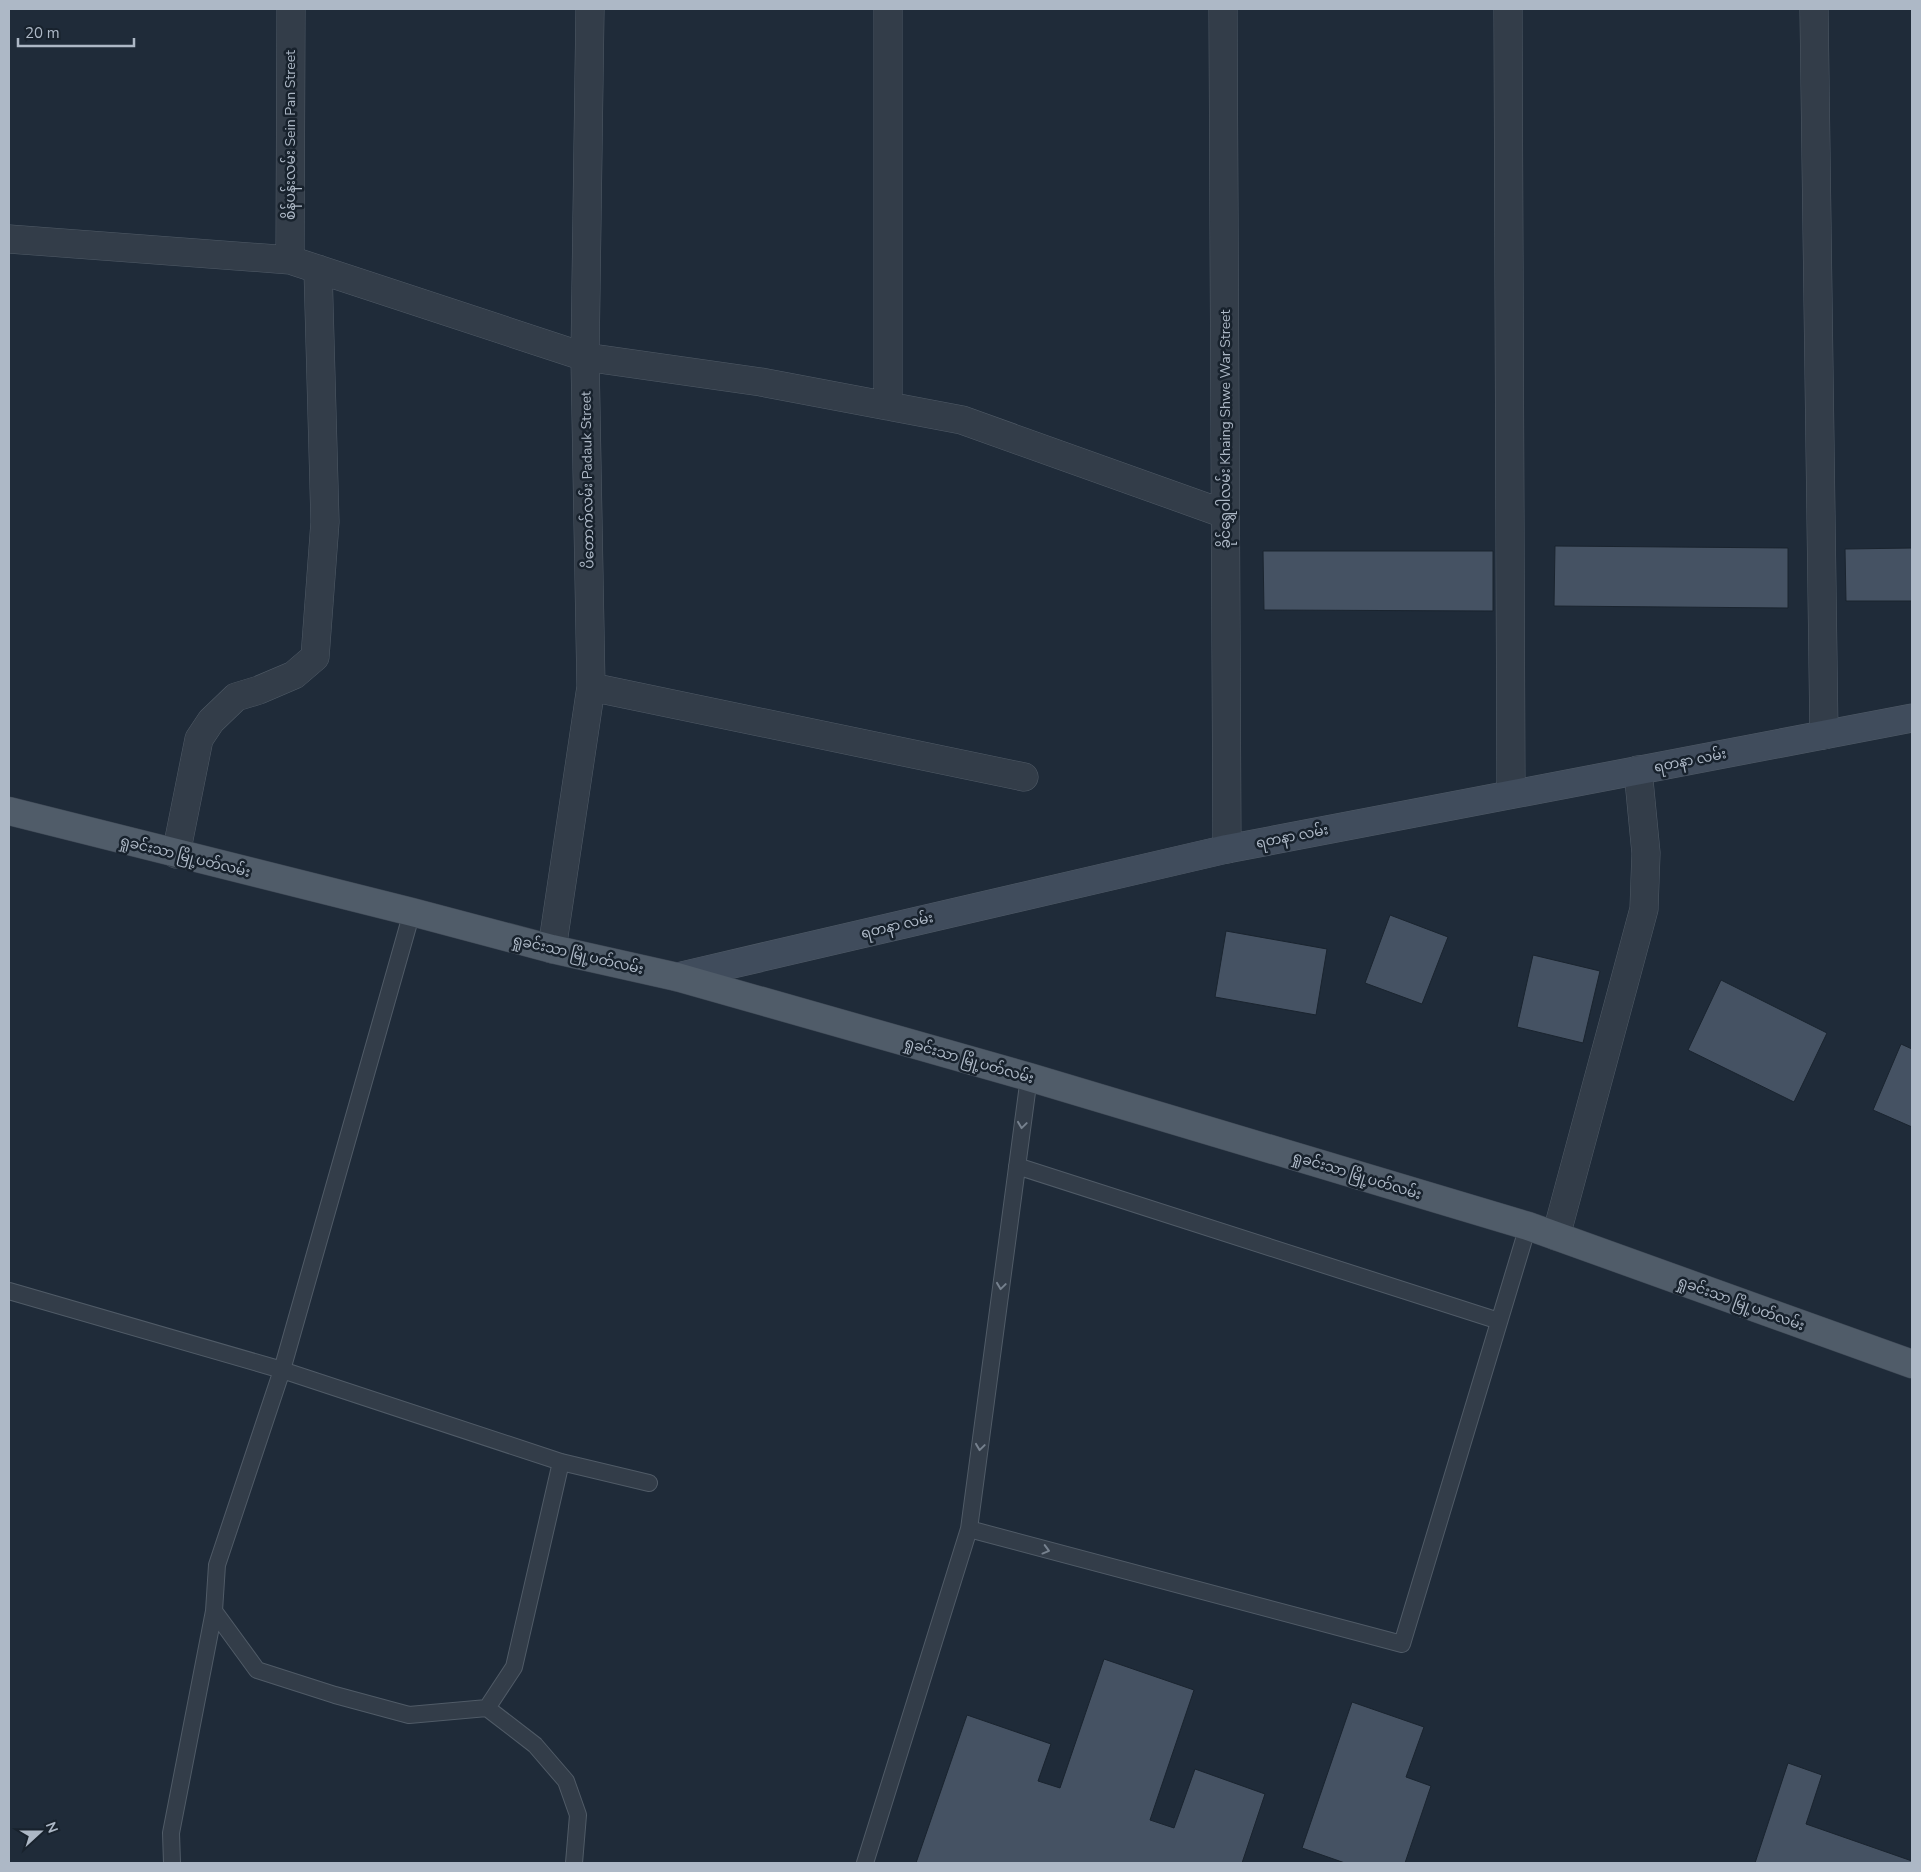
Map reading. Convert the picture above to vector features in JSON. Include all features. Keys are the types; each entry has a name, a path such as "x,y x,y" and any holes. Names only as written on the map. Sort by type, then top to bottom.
{"main road":[{"name":"ရတနာ လမ်း","path":"677,977 1226,849 1912,718"},
{"name":"ရှုခင်းသာ မြို့ပတ်လမ်း","path":"9,812 412,912 552,949 677,977 1029,1077 1528,1226 1912,1364"}],"street":[{"name":"စိန်ပန်းလမ်း Sein Pan Street","path":"290,260 291,9"},
{"name":"ပိတောက်လမ်း Padauk Street","path":"552,949 591,687 586,357 590,9"},
{"path":"888,9 888,406"},
{"name":"ခိုင်ရွှေဝါလမ်း Khaing Shwe War Street","path":"1223,9 1226,849"},
{"path":"1508,9 1512,794"},
{"path":"1814,9 1824,735"},
{"path":"9,239 290,260 586,357 761,382 962,420 1225,514"},
{"path":"176,854 199,739 211,721 236,696 258,690 294,675 315,656 325,522 318,269"},
{"path":"591,687 1024,777"},
{"path":"1556,1236 1644,909 1646,853 1638,770"}],"lane":[{"path":"172,1863 171,1833 214,1611 217,1564 282,1370 412,912"},
{"path":"865,1863 969,1529 1029,1077"},
{"path":"1017,1166 1500,1321"},
{"path":"969,1529 1402,1644 1528,1226"},
{"path":"9,1291 282,1370 561,1462 649,1483"},
{"path":"487,1708 514,1667 561,1462"},
{"path":"214,1611 257,1670 336,1695 409,1715 487,1708 535,1745 566,1781 578,1815 574,1863"}],"building":[{"path":"1555,546 1788,548 1788,608 1554,606"},
{"path":"1912,548 1912,601 1846,601 1845,549"},
{"path":"1263,551 1493,551 1493,611 1264,610"},
{"path":"1390,915 1448,937 1422,1004 1365,983"},
{"path":"1226,931 1327,949 1316,1015 1215,997"},
{"path":"1533,955 1600,971 1583,1043 1517,1027"},
{"path":"1721,980 1827,1033 1794,1102 1688,1050"},
{"path":"1901,1044 1912,1049 1912,1127 1873,1110"},
{"path":"1104,1659 1194,1690 1150,1820 1174,1828 1195,1769 1265,1794 1242,1863 916,1863 967,1715 1051,1744 1038,1781 1060,1788"},
{"path":"1352,1702 1424,1727 1406,1777 1431,1786 1405,1863 1345,1863 1302,1848"},
{"path":"1788,1763 1822,1775 1806,1824 1912,1861 1912,1863 1755,1863"}]}
